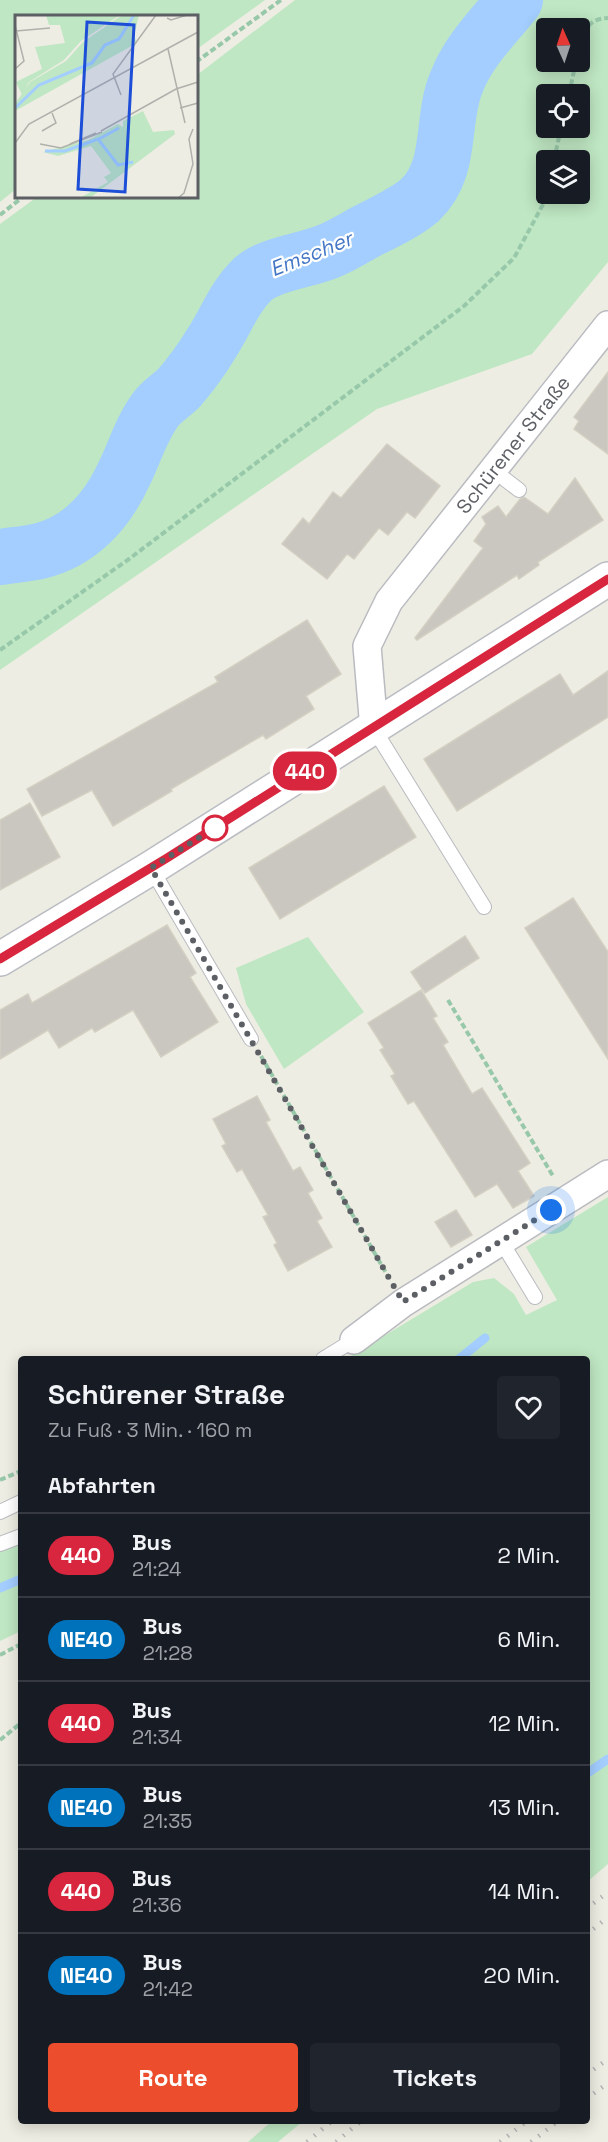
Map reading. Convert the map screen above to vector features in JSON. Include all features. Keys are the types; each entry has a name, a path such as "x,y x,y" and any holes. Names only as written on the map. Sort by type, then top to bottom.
{"main road":[{"path":"0,959 374,729 608,579"}],"street":[{"name":"Schürener Straße","path":"374,729 367,646 389,602 608,325"},
{"path":"354,1340 403,1302 608,1174"}],"lane":[{"path":"493,470 519,490"},
{"path":"374,729 484,907"},
{"path":"151,868 251,1039"},
{"path":"501,1241 535,1297"},
{"path":"328,1356 354,1340"},
{"path":"0,1512 18,1503"},
{"path":"0,1544 18,1537"}],"path":[{"path":"198,61 281,0"},
{"path":"590,23 608,18"},
{"path":"0,215 21,198"},
{"path":"0,650 129,559 464,306 514,258 544,204"},
{"path":"448,1000 567,1199"},
{"path":"251,1039 403,1302"},
{"path":"0,1480 18,1472"},
{"path":"0,1654 18,1645"},
{"path":"0,1740 18,1725"}],"green space":[{"path":"0,0 265,0 198,48 198,15 15,15 15,190 0,202"},
{"path":"295,0 608,0 608,262 532,354 377,409 0,670 0,224 36,198 198,198 198,74"},
{"path":"308,937 364,1012 284,1069 246,1004 236,968"},
{"path":"608,1197 608,1864 590,1879 590,1356 351,1356 473,1282 494,1278 514,1294 526,1315 557,1300 526,1247"},
{"path":"18,1542 18,1632 0,1641 0,1550"},
{"path":"269,2124 299,2124 278,2142 248,2142"}],"building":[{"path":"608,372 608,454 574,429 579,421 574,417"},
{"path":"387,444 440,486 415,518 407,512 388,535 379,528 354,559 347,554 327,579 282,544 303,518 309,524 333,492 341,498"},
{"path":"575,478 603,520 538,562 539,565 519,579 517,575 417,640 415,638 483,548 474,541 486,524 482,517 498,506 506,517 524,497 548,514"},
{"path":"307,620 341,674 306,696 314,709 266,739 263,735 113,826 92,790 42,816 27,789 218,682 215,677"},
{"path":"608,671 608,717 457,811 424,759 560,674 573,695"},
{"path":"384,786 416,837 280,919 249,868"},
{"path":"30,803 60,857 0,890 0,820"},
{"path":"573,898 608,952 608,1059 525,928"},
{"path":"167,925 196,973 190,977 218,1022 161,1057 133,1010 95,1032 92,1028 59,1048 48,1030 0,1059 0,1010 28,994 32,1003"},
{"path":"465,936 479,958 425,993 411,972"},
{"path":"421,990 437,1016 433,1018 448,1042 443,1045 472,1094 482,1088 530,1163 518,1171 534,1196 513,1208 497,1184 475,1197 414,1101 408,1104 391,1076 395,1074 380,1050 384,1048 368,1023"},
{"path":"257,1096 270,1120 266,1122 293,1171 300,1167 313,1190 308,1193 322,1218 317,1221 332,1247 288,1271 263,1217 268,1215 242,1169 237,1172 222,1146 226,1144 213,1119"},
{"path":"456,1210 472,1235 451,1247 435,1222"}],"waterway":[{"name":"Emscher","path":"0,557 35,552 54,546 68,540 91,523 117,488 142,433 156,409 179,388 196,366 235,302 253,279 269,269 334,249 401,213 420,200 431,187 438,173 452,96 462,70 483,38 515,0"},
{"path":"463,1356 485,1338"},
{"path":"0,1588 18,1580"},
{"path":"590,1771 608,1759"}],"railway":[{"path":"590,1906 608,1892"},
{"path":"590,1932 608,1917"},
{"path":"590,2072 608,2059"},
{"path":"590,2096 608,2083"},
{"path":"307,2142 328,2124"},
{"path":"336,2142 357,2124"},
{"path":"500,2142 523,2124"},
{"path":"531,2142 554,2124"}],"bus line":[{"name":"440","path":"0,959 374,729 608,579"}],"route":[{"path":"215,828 151,868 403,1302 551,1210"}]}
